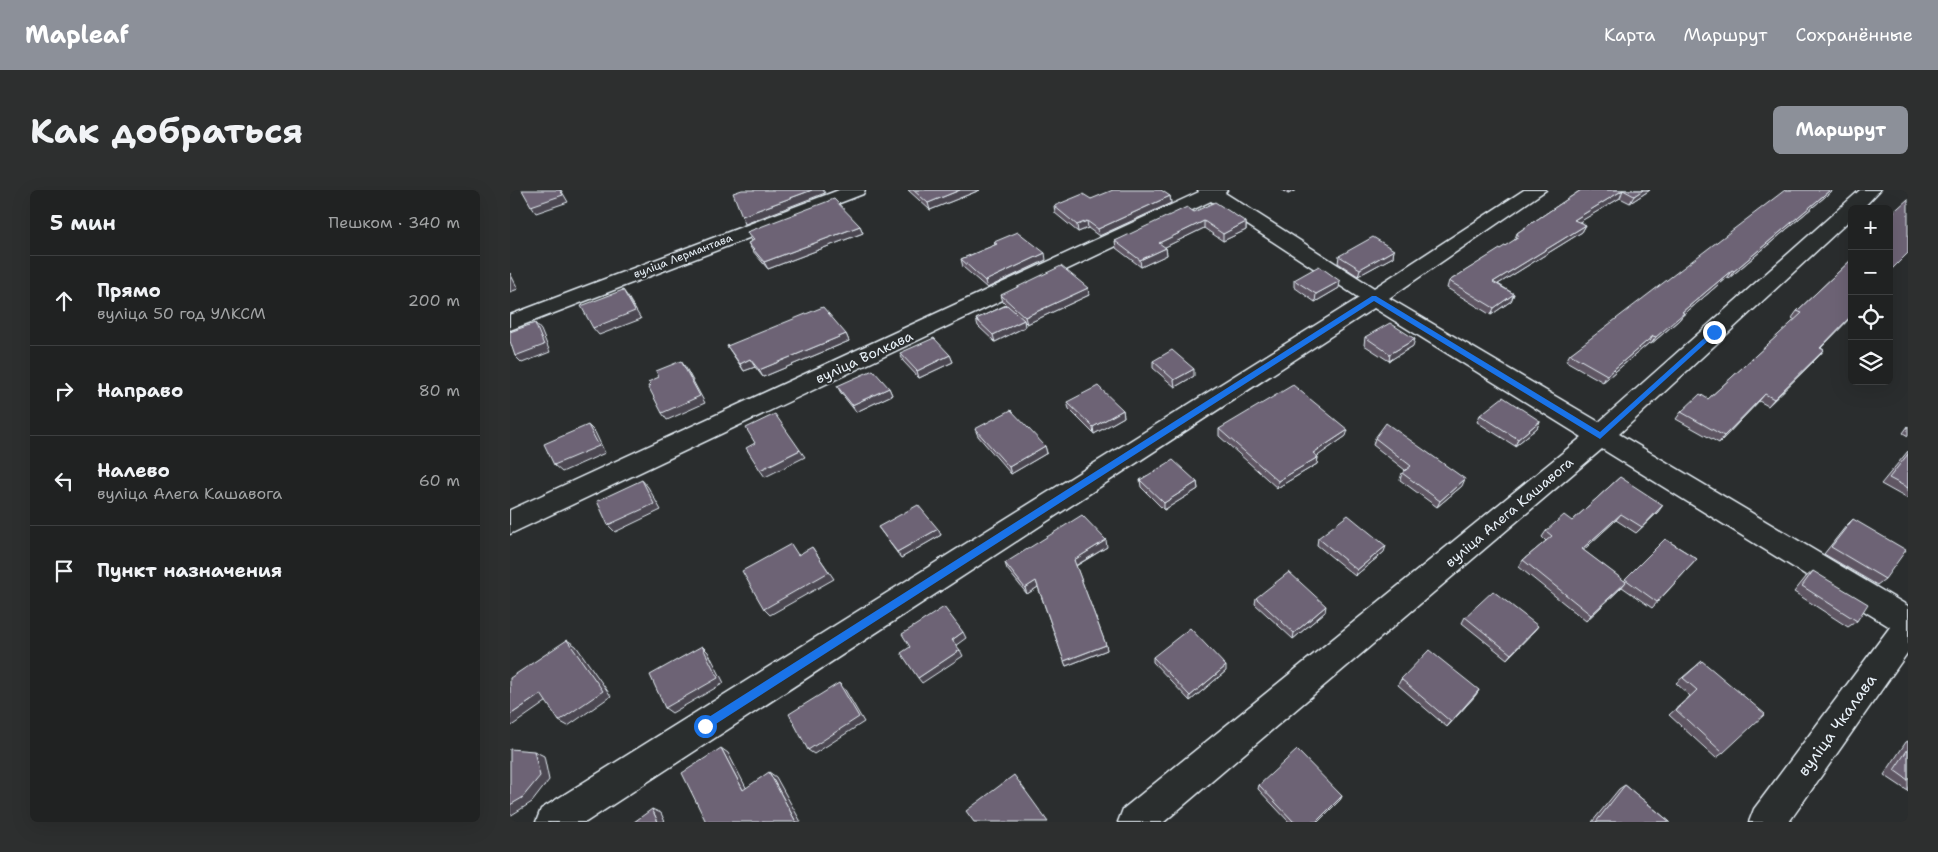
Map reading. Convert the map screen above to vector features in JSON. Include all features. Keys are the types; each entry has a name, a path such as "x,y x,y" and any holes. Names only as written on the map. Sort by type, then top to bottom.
{"street":[{"name":"вуліца Лермантава","path":"510,323 856,190"},
{"path":"554,822 1374,298 1498,214 1537,190"},
{"name":"вуліца Алега Кашавога","path":"1136,822 1600,436 1871,190"},
{"path":"1212,191 1374,298 1908,622"},
{"name":"вуліца Волкава","path":"510,523 1212,191"},
{"name":"вуліца Чкалава","path":"1767,822 1908,627"}],"building":[{"path":"522,190 560,190 563,195 531,206"},
{"path":"742,190 812,190 742,216 733,193"},
{"path":"913,190 960,190 928,203"},
{"path":"1113,190 1161,190 1170,196 1098,229 1087,221 1077,225 1054,206 1083,194 1091,199"},
{"path":"1581,190 1623,190 1574,220 1586,225 1493,282 1514,294 1494,308 1449,281 1519,237 1517,233"},
{"path":"1623,190 1643,190 1634,196"},
{"path":"1785,190 1830,190 1682,312 1684,313 1656,337 1653,336 1607,375 1570,354"},
{"path":"834,199 860,226 764,262 748,243 754,240 747,232"},
{"path":"1908,199 1908,253 1893,268 1893,250 1893,212"},
{"path":"1215,202 1246,222 1223,234 1204,221 1159,243 1166,248 1140,260 1115,241 1187,207 1194,212"},
{"path":"1018,232 1045,253 985,281 961,259 997,244 994,242"},
{"path":"1373,237 1394,250 1360,269 1339,256"},
{"path":"1848,263 1848,319 1820,348 1824,350 1774,399 1765,394 1724,436 1681,412 1700,394 1708,399 1802,313 1797,311"},
{"path":"1061,266 1088,288 1025,317 1001,295"},
{"path":"1319,266 1340,281 1316,294 1294,280"},
{"path":"623,290 635,311 593,328 581,306"},
{"path":"1007,305 1024,320 993,335 976,319"},
{"path":"823,307 846,334 759,370 750,359 740,364 727,346"},
{"path":"535,323 544,345 515,356 510,341 510,332"},
{"path":"1390,323 1415,339 1390,354 1365,337"},
{"path":"934,338 950,355 917,371 900,353"},
{"path":"1172,350 1194,369 1174,380 1153,361"},
{"path":"681,361 700,396 662,413 648,386 651,385 648,382 659,377 656,371"},
{"path":"873,370 889,388 852,405 837,386"},
{"path":"1293,385 1348,430 1313,453 1318,457 1278,481 1219,429"},
{"path":"1098,386 1123,410 1093,427 1067,402"},
{"path":"1503,397 1540,421 1518,439 1480,415"},
{"path":"1011,410 1045,446 1009,467 975,429"},
{"path":"775,414 800,450 760,470 746,448 755,443 746,428"},
{"path":"1386,423 1465,479 1440,501 1402,473 1411,466 1375,438"},
{"path":"588,425 599,446 554,465 544,444"},
{"path":"1908,454 1908,488 1889,478"},
{"path":"1173,460 1197,482 1164,503 1140,480"},
{"path":"1620,477 1663,505 1642,527 1621,514 1582,549 1626,582 1591,615 1523,560 1552,536 1546,531 1564,515 1572,521"},
{"path":"642,480 654,504 608,525 597,501"},
{"path":"918,505 938,529 897,552 878,527"},
{"path":"1082,515 1106,540 1074,560 1106,645 1064,661 1036,581 1025,588 1005,563"},
{"path":"1348,515 1386,546 1357,570 1318,538"},
{"path":"1853,519 1906,550 1885,579 1831,547"},
{"path":"1665,539 1697,559 1657,602 1625,579"},
{"path":"791,544 798,555 812,547 829,572 764,609 742,571"},
{"path":"1813,571 1868,604 1857,621 1802,586"},
{"path":"1289,572 1326,606 1294,633 1256,598"},
{"path":"1493,591 1538,626 1511,654 1465,617"},
{"path":"944,607 963,632 952,640 960,650 918,678 901,653 910,647 902,634"},
{"path":"1190,628 1226,666 1190,696 1153,657"},
{"path":"567,640 603,691 559,721 541,694 510,715 510,678"},
{"path":"702,646 718,678 665,708 650,675"},
{"path":"1429,650 1479,690 1451,722 1401,679"},
{"path":"1702,661 1765,714 1723,753 1676,710 1697,690 1683,678"},
{"path":"839,683 859,717 808,750 789,714"},
{"path":"721,748 743,790 769,772 796,822 706,822 682,773"},
{"path":"510,749 534,751 540,776 522,798 510,805"},
{"path":"1908,749 1908,780 1894,770"},
{"path":"1297,750 1342,796 1316,822 1294,822 1259,785"},
{"path":"1014,775 1048,822 974,822 966,811"},
{"path":"1625,785 1670,822 1596,822"},
{"path":"652,809 658,822 634,822"}],"route":[{"path":"705,726 1374,298 1600,436 1714,332"}]}
